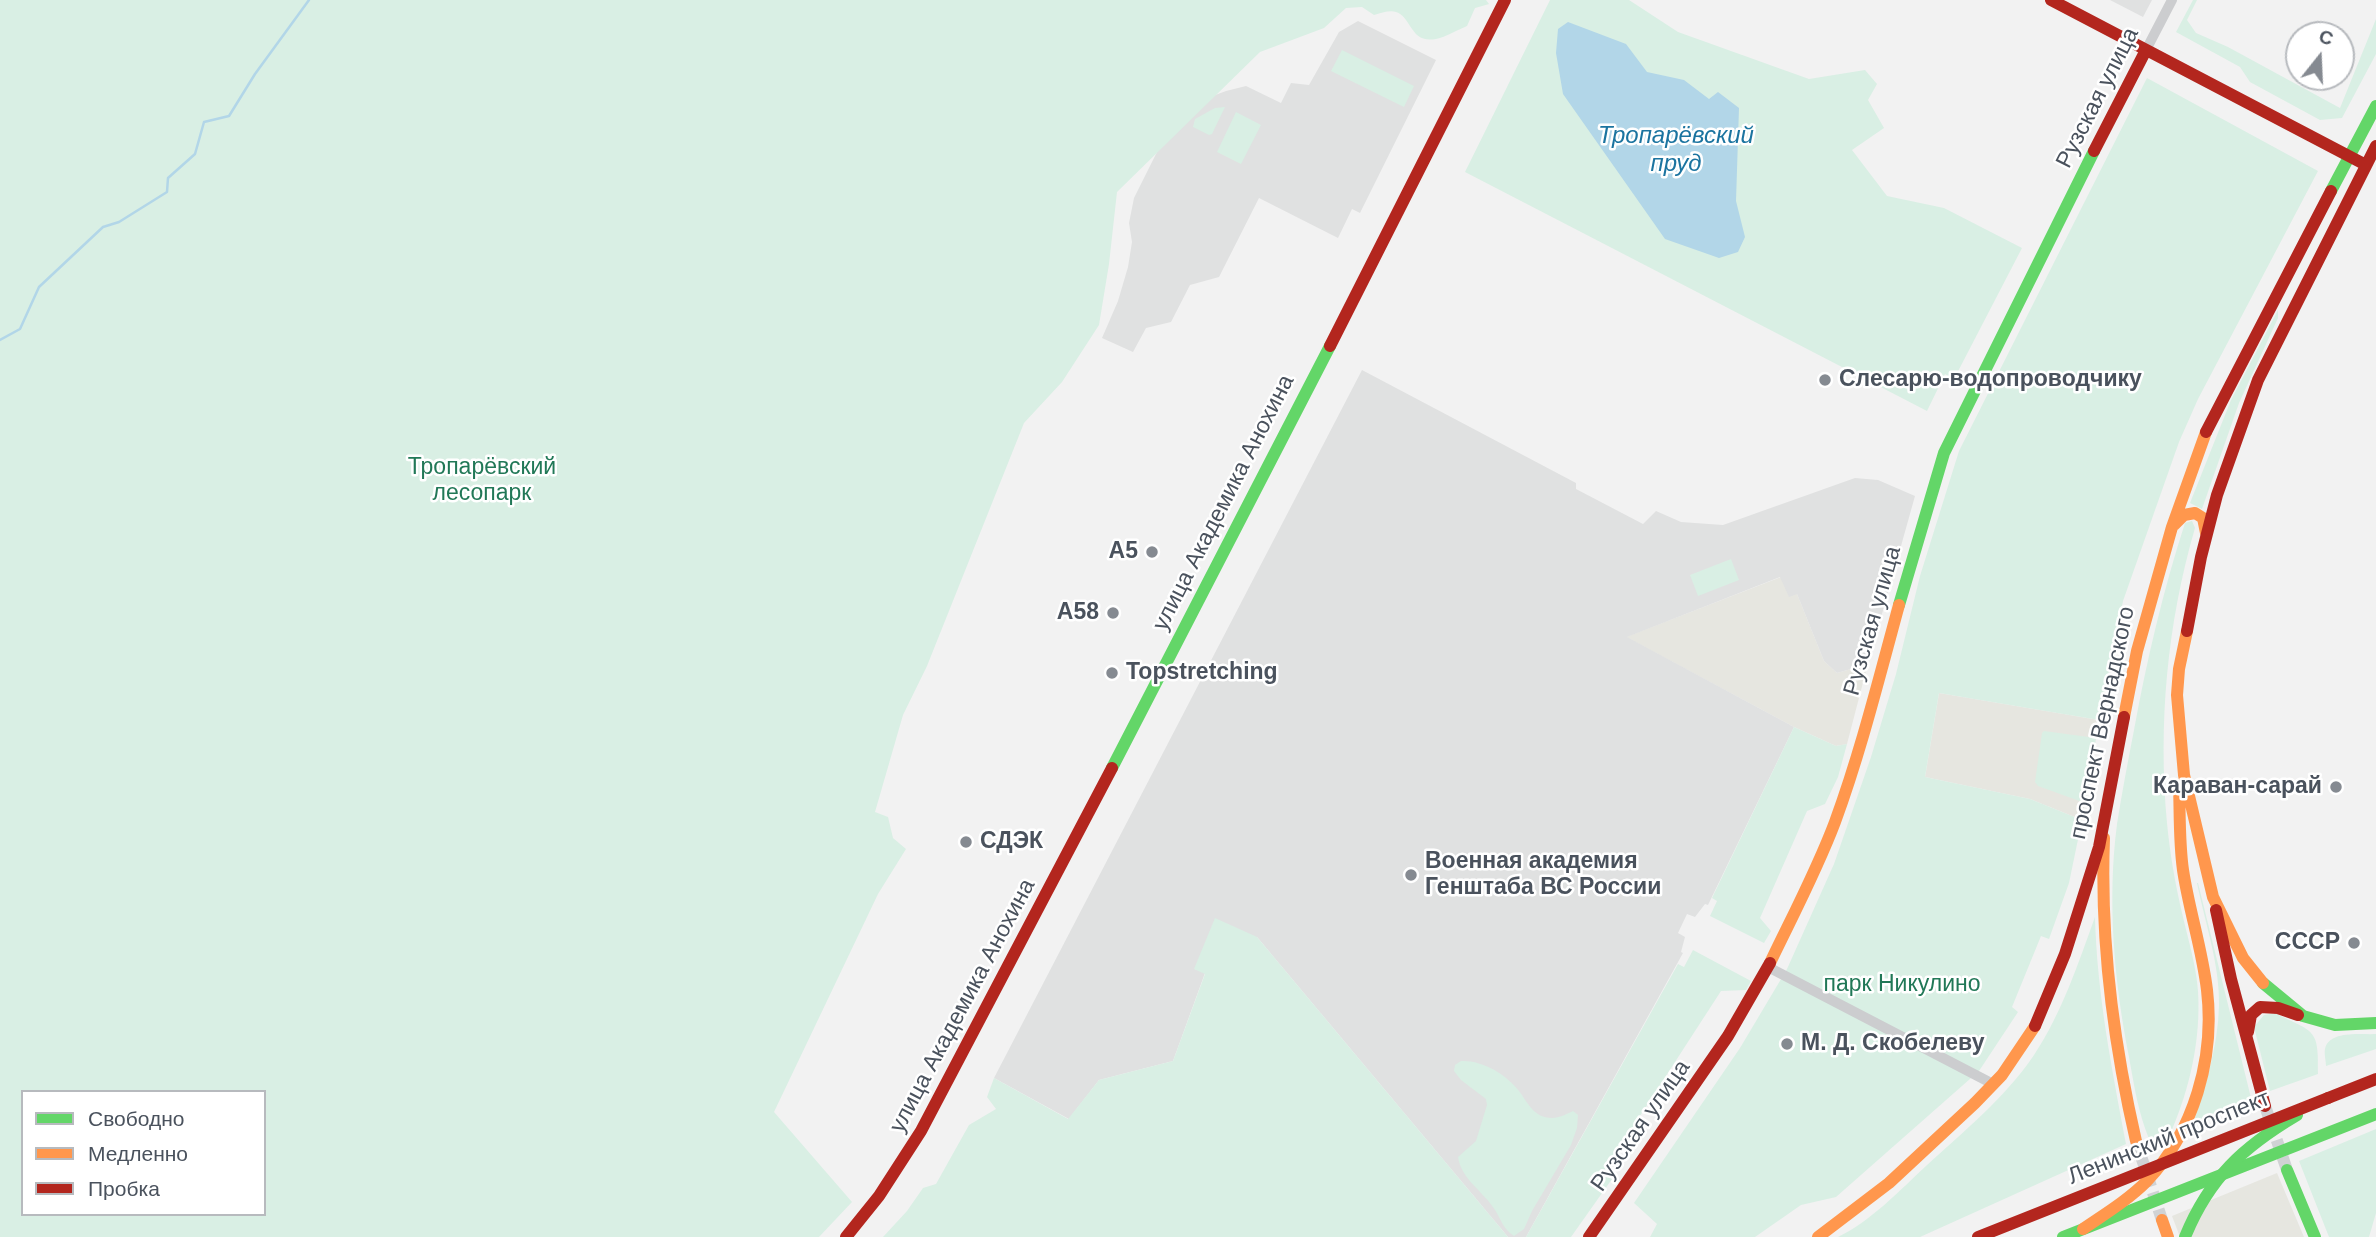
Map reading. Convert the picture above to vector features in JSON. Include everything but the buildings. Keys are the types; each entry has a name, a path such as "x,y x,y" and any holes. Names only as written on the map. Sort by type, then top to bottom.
{"main road":[{"name":"улица Академика Анохина","path":"846,1237 899,1171 954,1072 1336,334 1505,0"},
{"path":"2051,0 2366,166"},
{"name":"Рузская улица","path":"1589,1237 1728,1037 1768,967 1804,893 1845,795 1858,755 1944,453 2146,50"},
{"name":"проспект Вернадского","path":"1818,1237 1889,1183 2003,1075 2029,1037 2049,997 2081,905 2105,820 2137,651 2172,527 2202,443 2224,395 2376,106"},
{"path":"2083,1229 2135,1193 2163,1163 2188,1119 2203,1068 2208,1032 2208,992 2181,851 2179,669 2206,537 2224,472 2258,380 2376,146"},
{"path":"2172,527 2179,518 2193,513 2200,514 2204,519 2206,537"},
{"path":"2179,734 2188,795 2231,979 2265,1106"},
{"path":"2105,820 2104,914 2110,999 2123,1085 2136,1141"},
{"path":"2213,897 2231,937 2254,974 2302,1016"},
{"path":"2249,1046 2249,1022 2255,1010 2260,1007 2278,1008 2335,1025 2376,1023"},
{"name":"Ленинский проспект","path":"1978,1237 2376,1079"},
{"path":"2185,1237 2202,1197 2218,1175 2275,1128 2328,1098"},
{"path":"2063,1237 2376,1114"},
{"path":"2287,1170 2315,1237"},
{"path":"2162,1220 2168,1237"}],"street":[{"name":"Рузская улица","path":"2146,50 2172,0"},
{"path":"1768,967 1993,1084"}],"shaded area":[{"path":"2110,0 2152,0 2143,17"},
{"path":"1358,21 1436,60 1360,213 1352,209 1338,238 1259,198 1219,277 1190,285 1171,322 1146,328 1133,352 1102,338 1118,301 1128,267 1132,242 1129,223 1134,198 1160,146 1210,97 1226,91 1246,86 1281,103 1291,83 1309,85 1339,32"},
{"name":"Военная академия Генштаба ВС России","path":"1362,370 1576,483 1576,489 1643,524 1656,511 1681,522 1723,525 1855,478 1878,480 1915,496 1866,671 1854,668 1837,673 1824,661 1797,594 1789,597 1780,577 1627,637 1794,727 1708,905 1705,904 1695,917 1687,914 1678,933 1685,937 1681,952 1683,953 1526,1237 1508,1237 1257,937 1195,969 1205,973 1173,1061 1099,1080 1069,1119 994,1078"},
{"path":"1781,577 1797,594 1824,661 1837,673 1854,668 1866,671 1847,744 1836,746 1794,727 1626,637"},
{"path":"1939,693 2099,720 2082,820 2030,799 1925,777"},
{"path":"2277,1173 2304,1237 2180,1237 2172,1216"}],"green space":[{"name":"Тропарёвский лесопарк","path":"0,0 1486,0 1489,4 1475,8 1467,26 1436,39 1421,38 1396,12 1374,15 1362,7 1346,8 1324,28 1260,52 1117,192 1099,325 1062,382 1024,423 927,666 903,715 875,812 888,817 893,838 906,849 878,894 774,1112 852,1202 819,1237 0,1237"},
{"path":"1550,0 1629,0 1678,32 1809,79 1865,70 1877,84 1868,100 1884,128 1852,150 1887,196 1944,208 2022,248 1954,379 1945,374 1927,411 1465,172"},
{"path":"2193,0 2197,0 2187,20 2196,33 2285,78 2285,91 2309,91 2340,108 2347,91 2355,91 2355,71 2376,19 2376,54 2342,118 2320,120 2250,82 2240,67 2176,32"},
{"path":"1342,50 1414,86 1404,107 1331,71"},
{"name":"парк Никулино","path":"2147,78 2318,171 2198,399 2179,442 2123,601 2099,720 1939,693 1925,777 2030,799 2082,820 2069,883 2049,939 2041,936 2012,1007 2018,1012 1979,1071 1836,1197 1801,1205 1755,1237 1650,1237 1657,1224 1634,1203 1740,1048 1787,969 1834,864 1871,757 1896,674 1920,576 1959,451"},
{"path":"1225,107 1212,134 1193,127 1195,119 1215,108"},
{"path":"1236,112 1261,125 1241,164 1217,152"},
{"path":"2278,310 2278,318 2239,403 2202,509 2190,503 2231,400"},
{"path":"2192,521 2195,528 2171,637 2167,674 2164,786 2171,857 2196,972 2198,1027 2189,1081 2171,1132 2149,1139 2137,1098 2119,999 2112,912 2114,853 2123,788 2150,651 2185,523"},
{"path":"1731,559 1739,580 1698,596 1690,575"},
{"path":"1794,727 1836,746 1847,744 1838,777 1825,804 1807,811 1760,918 1771,931 1764,943 1710,916 1717,901 1712,898"},
{"path":"2044,731 2096,738 2085,803 2038,786 2035,782"},
{"path":"2197,883 2252,1102 2192,1127 2213,1052 2219,1006 2215,960"},
{"path":"2095,917 2102,1003 2126,1144 1920,1237 1838,1237 1862,1223 1895,1195 1983,1114 2023,1071 2044,1039 2061,1005"},
{"path":"1215,918 1257,937 1508,1237 883,1237 907,1211 923,1188 936,1184 969,1125 996,1109 987,1097 994,1078 1068,1119 1099,1080 1173,1061 1205,974 1194,969"},
{"path":"1693,950 1751,981 1746,990 1721,991 1603,1173 1612,1179 1571,1237 1526,1237 1678,964 1684,967"},
{"path":"2275,1013 2312,1033 2317,1047 2318,1074 2270,1091 2254,1027 2264,1015"},
{"path":"2376,1034 2376,1049 2326,1066 2325,1049 2333,1039 2347,1035"},
{"path":"1461,1061 1477,1063 1500,1074 1514,1085 1532,1109 1541,1115 1555,1118 1573,1111 1578,1115 1571,1145 1524,1229 1514,1236 1505,1228 1490,1203 1468,1179 1460,1165 1458,1157 1476,1141 1487,1105 1486,1099 1461,1080 1454,1071 1455,1065"},
{"path":"2376,1129 2376,1213 2369,1237 2329,1237 2299,1161"}],"water":[{"name":"Тропарёвский пруд","path":"1568,22 1626,44 1647,72 1684,80 1709,99 1718,92 1739,108 1736,201 1745,237 1738,252 1719,258 1665,239 1563,94 1556,53 1558,29"}],"waterway":[{"path":"0,340 20,329 39,287 103,227 119,222 167,192 168,178 195,154 204,122 229,116 255,74 309,0"}],"tunnel":[{"path":"2265,1106 2287,1170"},
{"path":"2136,1141 2162,1220"}],"traffic: fast":[{"path":"2331,191 2376,106"},
{"path":"1899,605 1944,453 2094,151"},
{"path":"1112,768 1330,346"},
{"path":"2263,983 2303,1016 2335,1025 2376,1023"},
{"path":"2063,1237 2376,1114"},
{"path":"2185,1237 2205,1198 2230,1166 2260,1139 2297,1115"},
{"path":"2287,1170 2315,1237"}],"traffic: slow":[{"path":"2124,717 2137,651 2172,527 2206,432"},
{"path":"2174,525 2184,515 2195,513 2203,518 2206,533"},
{"path":"1770,963 1835,822 1899,605"},
{"path":"2187,631 2177,695 2184,775 2213,897 2243,958 2263,983"},
{"path":"2083,1229 2132,1194 2163,1161 2189,1117 2204,1067 2208,1042 2207,990 2183,870 2179,785"},
{"path":"2104,838 2104,915 2110,991 2136,1141"},
{"path":"1818,1237 1889,1183 1975,1103 2002,1075 2035,1026"},
{"path":"2162,1220 2168,1237"}],"traffic: jam":[{"path":"1330,346 1505,0"},
{"path":"2051,0 2366,165"},
{"path":"2094,151 2146,50"},
{"path":"2187,631 2201,557 2217,495 2258,380 2376,146"},
{"path":"2206,432 2331,191"},
{"path":"2035,1026 2065,954 2099,847 2124,717"},
{"path":"846,1237 879,1196 921,1131 1112,768"},
{"path":"2216,910 2231,979 2265,1106"},
{"path":"1589,1237 1728,1036 1770,963"},
{"path":"2248,1032 2251,1015 2260,1007 2278,1008 2298,1015"},
{"path":"2328,1098 2376,1079"},
{"path":"1978,1237 2328,1098"}],"place":[{"name":"Слесарю-водопроводчику","path":"1825,380"},
{"name":"А5","path":"1152,552"},
{"name":"А58","path":"1113,613"},
{"name":"Topstretching","path":"1112,673"},
{"name":"Караван-сарай","path":"2336,787"},
{"name":"СДЭК","path":"966,842"},
{"name":"Военная академия Генштаба ВС России","path":"1411,875"},
{"name":"СССР","path":"2354,943"},
{"name":"М. Д. Скобелеву","path":"1787,1044"}]}
